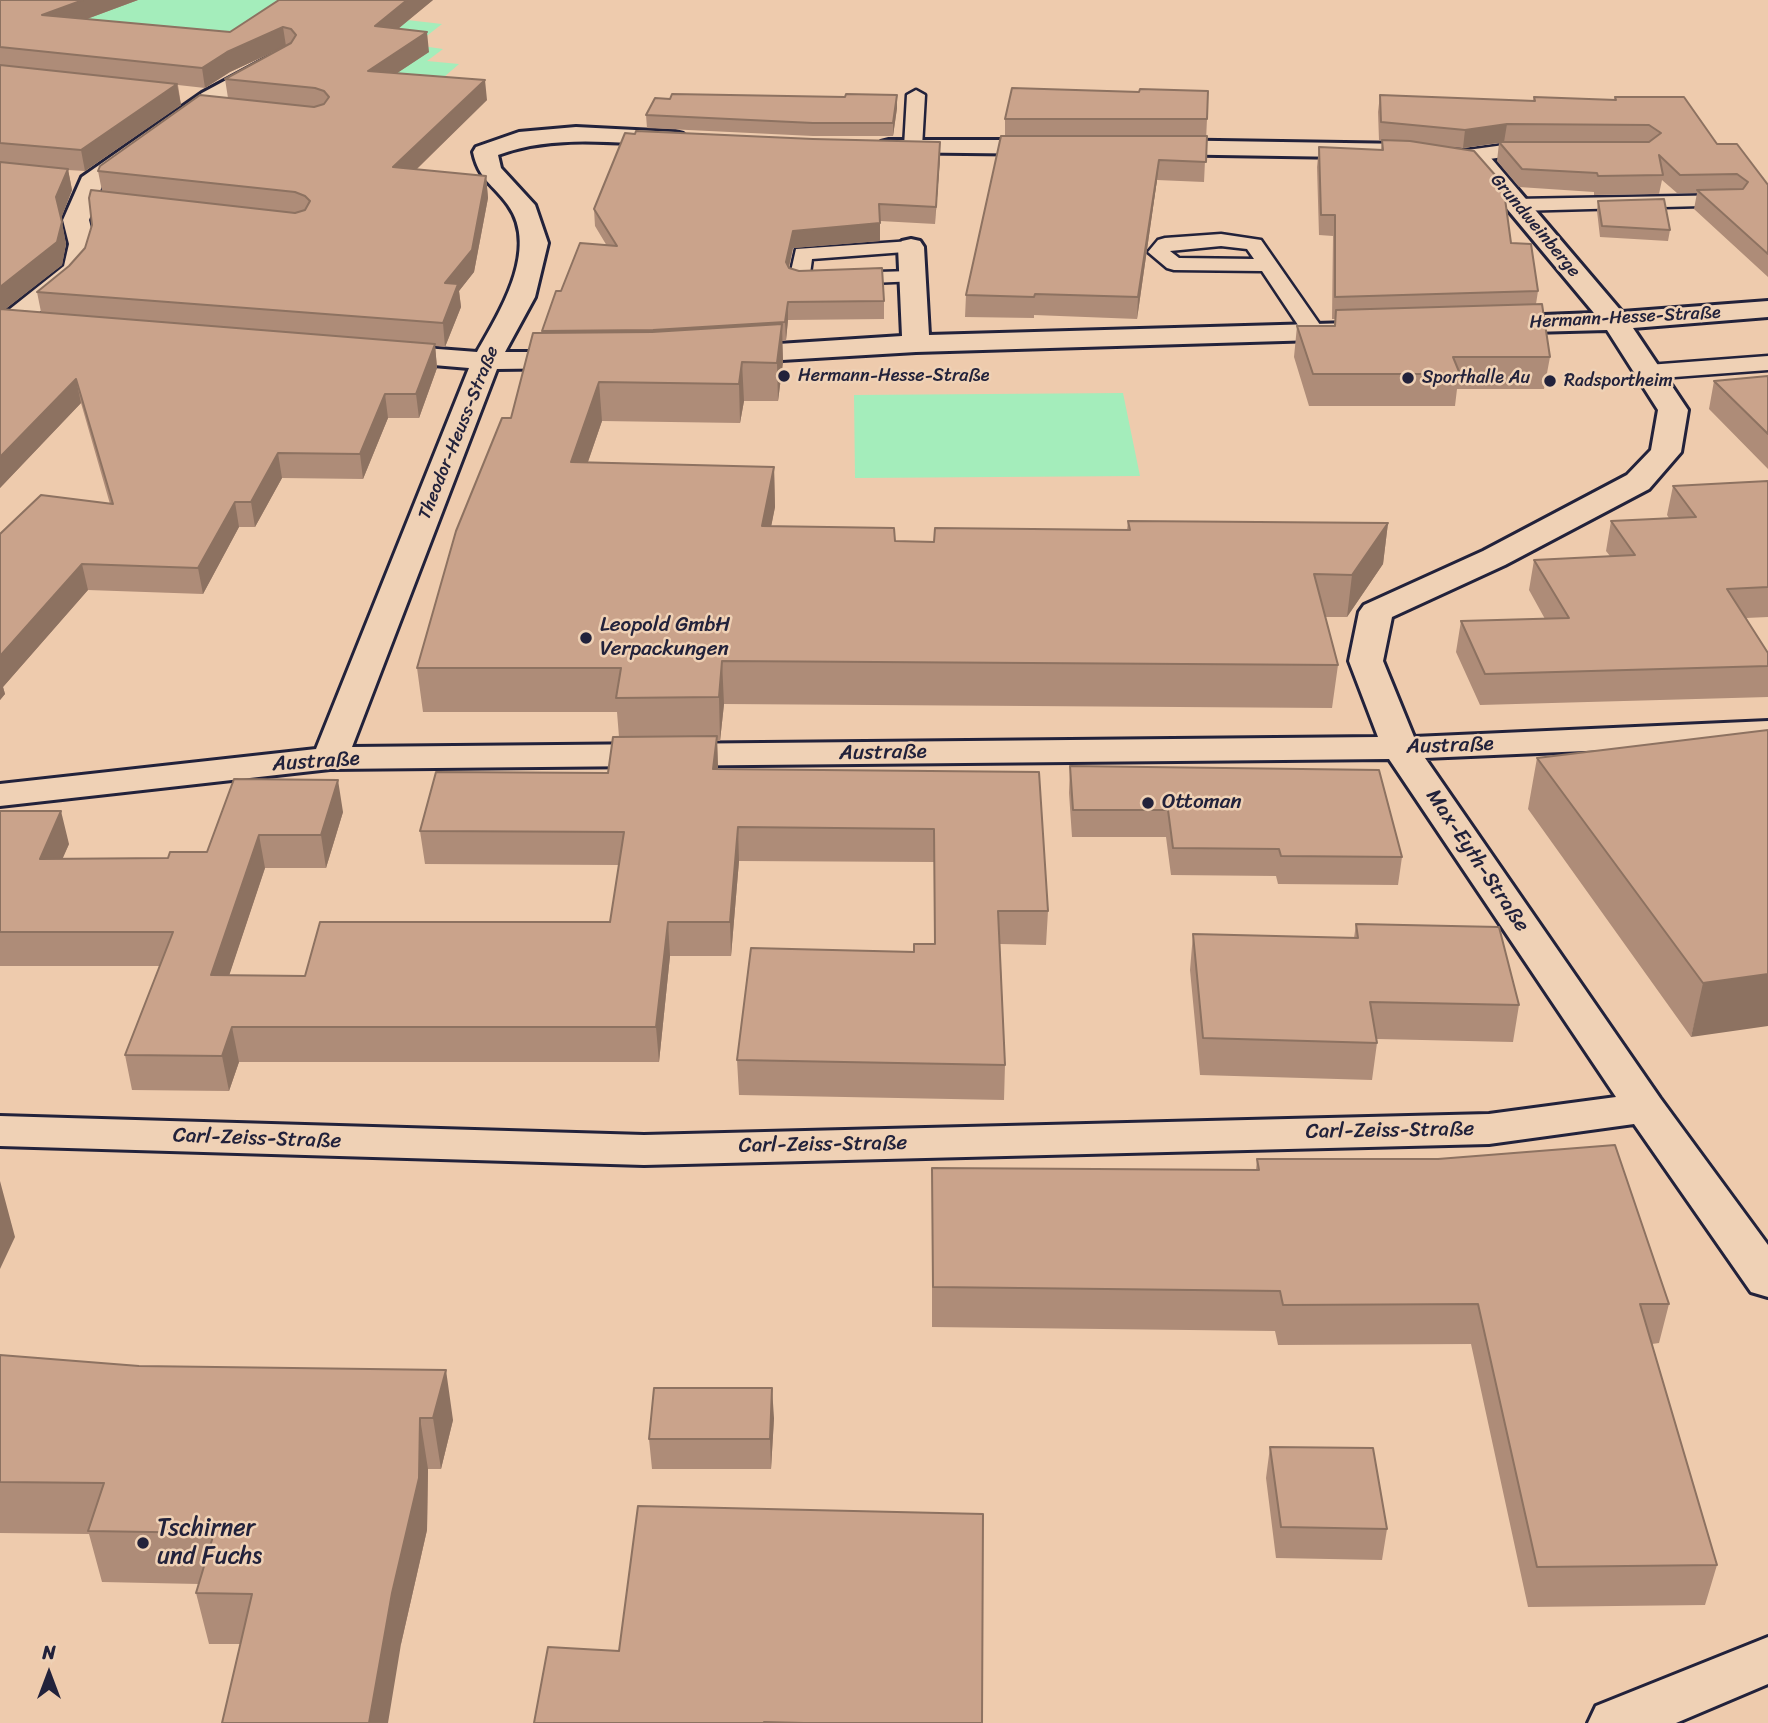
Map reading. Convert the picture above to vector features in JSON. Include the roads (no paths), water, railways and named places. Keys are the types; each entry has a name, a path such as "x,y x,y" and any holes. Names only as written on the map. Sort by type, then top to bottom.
{"street":[{"path":"5,322 76,269 82,244 76,220 88,191 197,99 285,56"},
{"path":"197,99 237,110"},
{"name":"Theodor-Heuss-Straße","path":"330,758 486,361 521,297 535,243 522,205 489,170 485,152 519,139 576,134 702,140"},
{"path":"863,147 1076,147"},
{"name":"Grundweinberge","path":"1131,147 1408,150 1460,157 1482,163 1615,321"},
{"path":"65,179 112,204"},
{"path":"911,247 916,344"},
{"name":"Hermann-Hesse-Straße","path":"1464,326 1615,321 1768,309"},
{"name":"Max-Eyth-Straße","path":"1615,321 1673,410 1666,452 1638,482 1494,558 1376,612 1366,661 1400,748 1645,1108 1768,1280"},
{"path":"5,322 51,326"},
{"path":"707,356 916,344 1382,329"},
{"path":"363,351 486,361 602,360"},
{"name":"Austraße","path":"0,795 330,758 1400,748 1768,732"},
{"name":"Carl-Zeiss-Straße","path":"0,1131 644,1150 1489,1129 1645,1108"},
{"path":"1616,1723 1768,1660"}],"lane":[{"path":"913,147 916,95"},
{"path":"1460,157 1504,150 1556,151"},
{"path":"1517,205 1732,201"},
{"path":"911,247 803,253 799,279 911,277"},
{"path":"1266,265 1314,332"},
{"path":"1648,372 1768,363"}],"place":[{"name":"Hermann-Hesse-Straße","path":"784,376"},
{"name":"Sporthalle Au","path":"1408,378"},
{"name":"Radsportheim","path":"1550,381"},
{"name":"Leopold GmbH Verpackungen","path":"586,638"},
{"name":"Ottoman","path":"1148,803"},
{"name":"Tschirner und Fuchs","path":"143,1543"}]}
